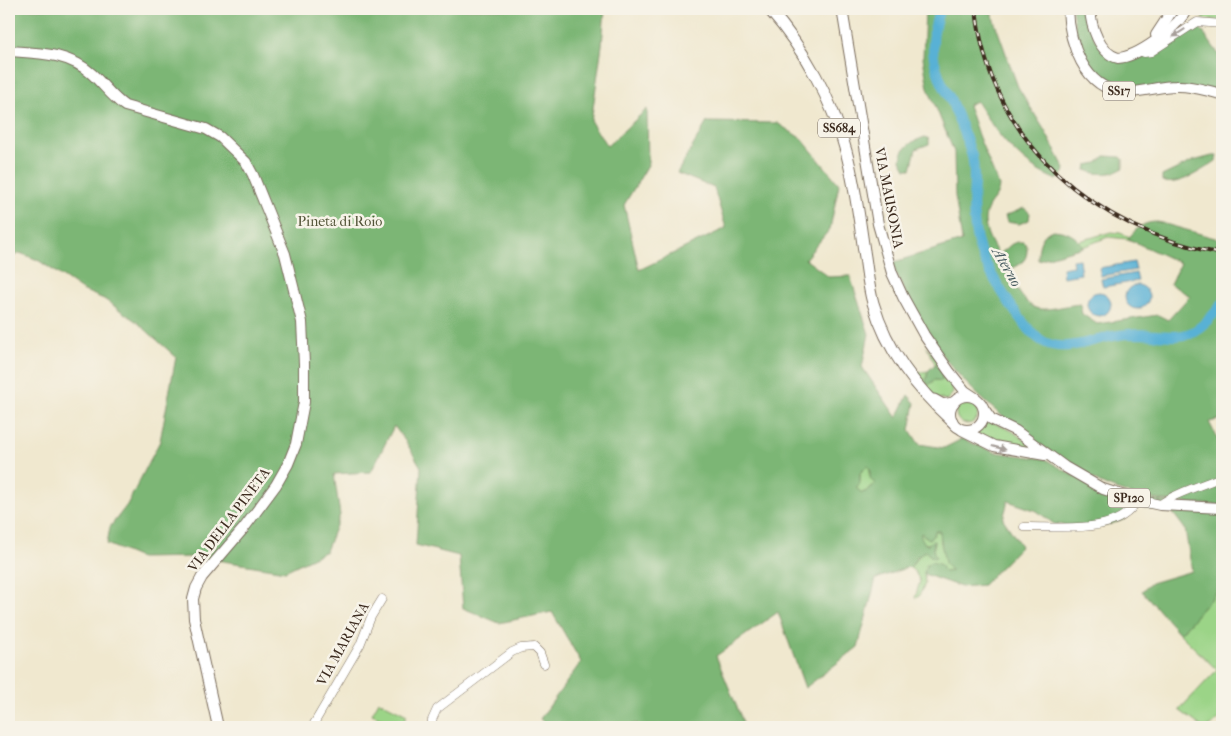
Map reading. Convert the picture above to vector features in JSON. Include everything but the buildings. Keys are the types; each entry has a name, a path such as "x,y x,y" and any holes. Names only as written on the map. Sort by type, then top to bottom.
{"highway":[{"name":"SS684","path":"769,9 807,62 828,101 837,123 846,150 854,187 872,300 887,339 908,374 928,399 955,424"},
{"name":"SS684","path":"908,374 936,402 943,405 955,401"}],"main road":[{"name":"VIA MAUSONIA","path":"842,9 870,178 886,255 906,304 924,335 965,391 974,397"},
{"name":"SS17","path":"1068,9 1070,29 1077,51 1090,74 1103,86 1117,91 1128,92 1182,86 1222,94"},
{"path":"1090,9 1091,20 1097,36 1105,49 1112,56 1122,58 1140,51 1174,24 1185,11"},
{"path":"1148,44 1173,9"},
{"name":"VIA DELLA PINETA","path":"9,51 50,54 71,60 83,66 94,75 114,99 126,106 206,129 220,137 235,150 254,175 285,254 301,311 303,330 304,402 296,444 288,464 276,485 244,528 202,577 193,599 194,618 218,727"},
{"name":"VIA MAUSONIA","path":"953,376 958,387 955,401"},
{"path":"965,396 974,397 984,409 983,419 977,427 967,430 955,424 950,412 955,401 965,396"},
{"name":"SP120","path":"984,409 992,419 1016,431 1046,455 1103,489 1160,505 1222,508"},
{"name":"SP120","path":"955,424 978,440 994,446 1046,455"}],"street":[{"path":"1140,51 1144,53 1151,52 1197,22 1222,24"},
{"path":"1160,505 1176,495 1222,477"},
{"path":"1024,527 1083,527 1106,524 1125,515 1137,500"},
{"name":"VIA MARIANA","path":"312,727 334,686 360,646 371,617 382,599"},
{"path":"432,727 433,714 437,709 512,652 521,648 534,647 540,653 544,664"}],"green space":[{"name":"Pineta di Roio","path":"9,9 605,9 591,122 607,146 647,109 648,165 624,205 639,270 726,228 714,188 677,173 707,122 777,123 802,139 839,184 830,229 805,259 829,277 850,276 869,334 862,367 897,418 908,395 915,403 910,430 919,444 944,448 962,439 994,452 1045,459 1102,492 1222,512 1222,583 1180,634 1142,591 1151,583 1192,571 1185,529 1173,513 1139,507 1123,520 1095,529 1054,524 1037,511 1008,501 1003,519 1021,546 983,585 961,587 924,574 926,565 932,562 941,565 945,572 952,571 945,563 940,531 935,531 934,535 929,539 921,533 925,544 928,545 934,541 933,550 936,557 933,558 925,551 917,557 910,568 908,567 876,579 858,647 805,688 778,612 716,656 745,727 638,727 636,723 629,727 550,727 540,719 581,662 552,612 499,623 463,608 459,556 416,545 421,467 394,426 371,472 334,474 340,515 326,551 285,571 198,557 140,558 107,544 110,527 127,505 160,441 176,357 137,322 104,299 82,290 38,260 20,253 12,257 9,265","holes":["867,466 870,469 870,478 875,484 862,493 856,488 860,483 860,473"]},
{"path":"925,9 990,9 1018,87 1045,131 1065,169 1064,173 1057,180 1044,174 1020,157 1010,147 976,101 968,105 999,186 997,195 986,212 985,225 998,254 1012,244 1019,242 1024,242 1027,247 1026,256 1022,263 1007,270 1020,294 1029,304 1035,308 1044,309 1080,304 1082,314 1097,324 1158,315 1168,320 1190,296 1170,284 1180,263 1128,239 1141,226 1158,222 1222,240 1222,419 1209,422 1222,448 1222,505 1146,498 1112,488 1086,475 1034,441 979,396 947,361 920,321 891,263 962,241 955,196 954,152 928,88 923,58"},
{"path":"1072,9 1087,9 1095,40 1128,61 1156,51 1198,25 1222,59 1222,89 1129,89 1110,85 1100,79 1093,71 1082,52"},
{"path":"1206,9 1222,9 1222,21 1202,19"},
{"path":"925,137 929,139 929,144 916,149 911,169 906,169 901,160 903,151 912,142"},
{"path":"1105,156 1121,157 1123,159 1123,168 1104,174 1086,170 1087,165 1097,163"},
{"path":"1217,156 1216,161 1190,177 1175,182 1162,181 1162,176 1164,175 1193,161"},
{"path":"1024,208 1030,213 1029,220 1019,224 1007,222 1005,216"},
{"path":"1053,230 1071,234 1083,247 1038,260 1043,238"},
{"path":"1111,232 1130,237 1128,239 1108,237 1083,247 1079,241"},
{"path":"926,346 939,362 952,387 953,393 947,400 934,398 906,361 916,373 928,371 926,379 933,382 935,379 943,379"},
{"path":"935,364 941,372 942,381 935,380 928,385 926,382 928,371"},
{"path":"967,402 975,405 978,413 975,421 967,424 959,421 956,413 959,405"},
{"path":"985,419 1012,431 1042,453 1002,445 973,431 979,428"},
{"path":"867,466 870,469 869,474 875,484 862,493 855,488 860,480 860,473"},
{"path":"938,530 940,531 947,565 952,571 944,572 942,569 924,571 925,584 918,597 915,598 920,581 915,572 910,568 922,552 925,551 930,554 935,543 925,544 922,542 920,535 921,533 926,537"},
{"path":"1222,583 1222,665 1218,670 1222,675 1222,716 1210,727 1202,727 1179,710 1217,670 1180,634"},
{"path":"379,701 407,715 401,727 372,714"}],"water":[{"path":"1079,259 1081,274 1063,277 1062,268 1073,266 1072,260"},
{"path":"1134,262 1136,270 1101,276 1099,268"},
{"path":"1136,273 1138,281 1103,287 1101,279"},
{"path":"1132,285 1142,285 1149,292 1149,302 1142,309 1132,309 1125,302 1125,292"},
{"path":"1099,292 1108,295 1111,304 1108,313 1099,316 1090,313 1087,304 1090,295"}],"waterway":[{"name":"Aterno","path":"940,9 935,25 934,59 940,79 952,103 972,156 974,172 973,212 978,245 985,262 1000,288 1027,327 1044,342 1064,346 1129,334 1181,336 1200,328 1222,304"}],"railway":[{"path":"976,9 985,57 1002,100 1026,139 1056,173 1092,201 1132,224 1175,242 1222,254"}]}
